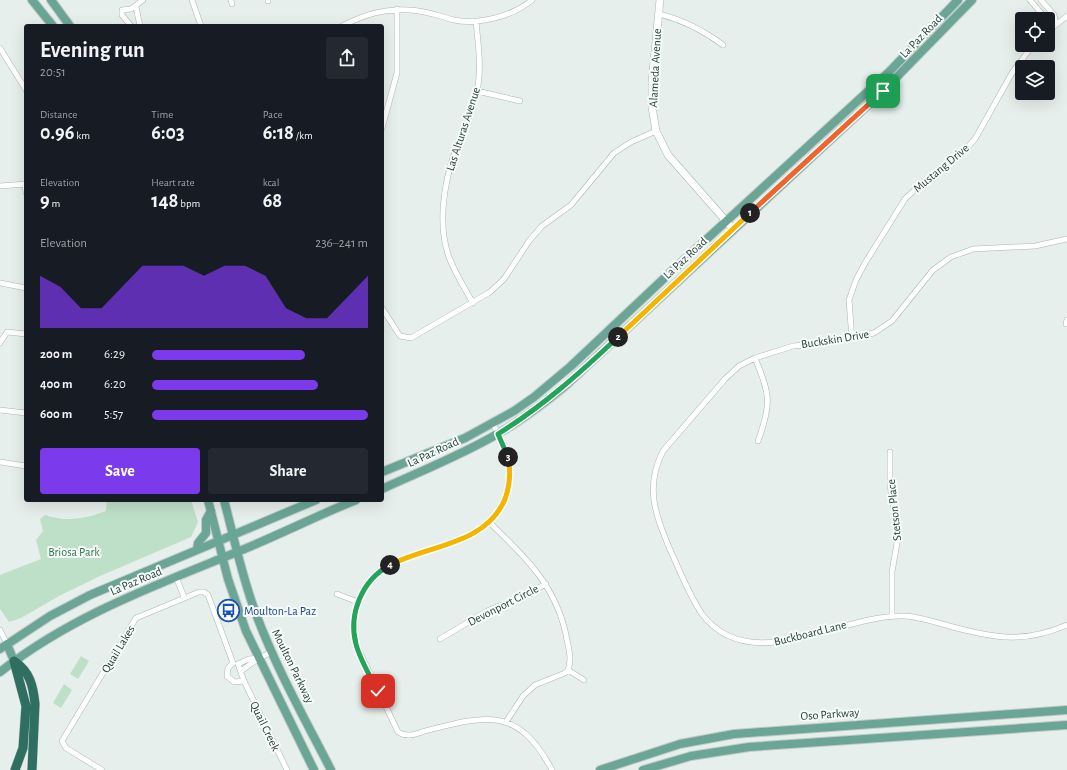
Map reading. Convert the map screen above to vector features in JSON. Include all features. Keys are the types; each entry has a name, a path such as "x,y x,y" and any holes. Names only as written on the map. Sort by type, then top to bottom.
{"highway":[{"path":"14,661 26,706 23,748 15,770"},
{"path":"14,661 24,668 34,694 35,704 32,770"}],"main road":[{"path":"32,0 51,24"},
{"path":"51,0 69,24"},
{"name":"La Paz Road","path":"384,471 459,441 493,424 534,397 572,366 889,72 958,0"},
{"name":"La Paz Road","path":"384,488 453,457 498,434 517,422 564,387 883,91 972,0"},
{"path":"208,502 235,603 246,631 314,770"},
{"name":"Moulton Parkway","path":"224,502 232,535 256,615 272,652 331,770"},
{"name":"La Paz Road","path":"0,649 50,616 90,595 311,502"},
{"name":"La Paz Road","path":"0,672 14,661 66,627 139,591 237,552 351,502"},
{"path":"198,550 198,543 206,533 206,520 211,512"},
{"path":"7,644 14,661"},
{"name":"Oso Parkway","path":"600,770 680,744 734,734 1067,710"},
{"path":"643,770 691,756 749,747 1067,725"}],"street":[{"path":"129,24 122,15 122,10 136,7 143,0"},
{"path":"192,0 200,24"},
{"path":"347,24 376,11 397,10 425,12 456,20 476,21 516,11 532,0"},
{"name":"Alameda Avenue","path":"660,0 652,82 652,107 656,130 668,155 733,229"},
{"path":"1030,0 1040,12"},
{"path":"1041,0 1054,15 1056,24 1067,16"},
{"path":"136,7 140,24"},
{"path":"384,121 397,73 397,10"},
{"path":"659,14 681,19 708,34 723,45"},
{"name":"Las Alturas Avenue","path":"472,303 451,262 447,250 444,227 444,206 448,177 454,154 477,91 480,60 476,21"},
{"path":"0,48 24,87"},
{"name":"Mustang Drive","path":"852,339 849,300 856,280 865,263 905,200 921,184 964,150 975,139 1012,73 1028,52"},
{"path":"477,91 520,101"},
{"path":"384,311 396,331 406,338 415,336 490,292 504,279 533,236 542,226 571,205 614,153 631,142 656,130"},
{"path":"0,186 24,184"},
{"name":"Buckskin Drive","path":"654,478 657,463 673,438 725,379 740,366 755,358 793,346 852,339 874,333 892,321 933,270 951,257 973,249 1034,246 1067,240"},
{"path":"0,283 24,288"},
{"path":"0,343 7,332 24,334"},
{"path":"755,358 767,387 769,400 767,416 758,441"},
{"path":"0,410 24,413"},
{"path":"493,424 507,455 510,480 502,504 489,522 464,538 397,562 382,570 364,588 358,602 353,629 356,644 398,732 409,735 478,718 506,722 529,736 542,751 552,770"},
{"name":"Stetson Place","path":"890,452 890,485 898,537 892,572 892,616"},
{"path":"0,462 24,466"},
{"name":"Buckboard Lane","path":"654,478 654,505 657,520 692,598 704,615 718,628 733,637 745,641 769,644 786,641 864,620 892,616 924,619 978,633 1006,638 1033,635 1067,625"},
{"path":"489,522 525,556 546,584 557,607 565,630 570,658 568,670 565,674 535,685 523,696 506,722"},
{"path":"176,577 184,597"},
{"name":"Devonport Circle","path":"440,639 487,611 519,598 546,584"},
{"name":"Quail Lakes","path":"102,770 66,748 62,743 64,737 136,618 184,597 199,592 204,592"},
{"name":"Quail Creek","path":"204,592 208,595 244,681 287,770"},
{"path":"337,594 358,602"},
{"path":"0,630 7,644"},
{"path":"241,671 259,658 272,652"},
{"path":"236,663 259,658"},
{"name":"Quail Creek","path":"236,663 228,668 227,676 234,682 244,681"},
{"path":"568,670 584,680"}],"green space":[{"name":"Briosa Park","path":"107,502 192,502 198,522 191,537 100,576 59,596 21,618 9,622 0,609 0,575 41,559 36,540 43,531 40,519 45,515 76,519 106,511"},
{"path":"81,656 89,661 78,679 70,674"},
{"path":"64,684 72,690 61,708 53,703"}],"place":[{"name":"Moulton-La Paz","path":"228,611"}],"route":[{"path":"378,691 361,657 356,644 353,629 358,602 364,588 373,577 397,562 477,532 489,522 497,513 502,504 508,491 510,480 510,466 498,434 543,404 581,372 883,91"}]}
